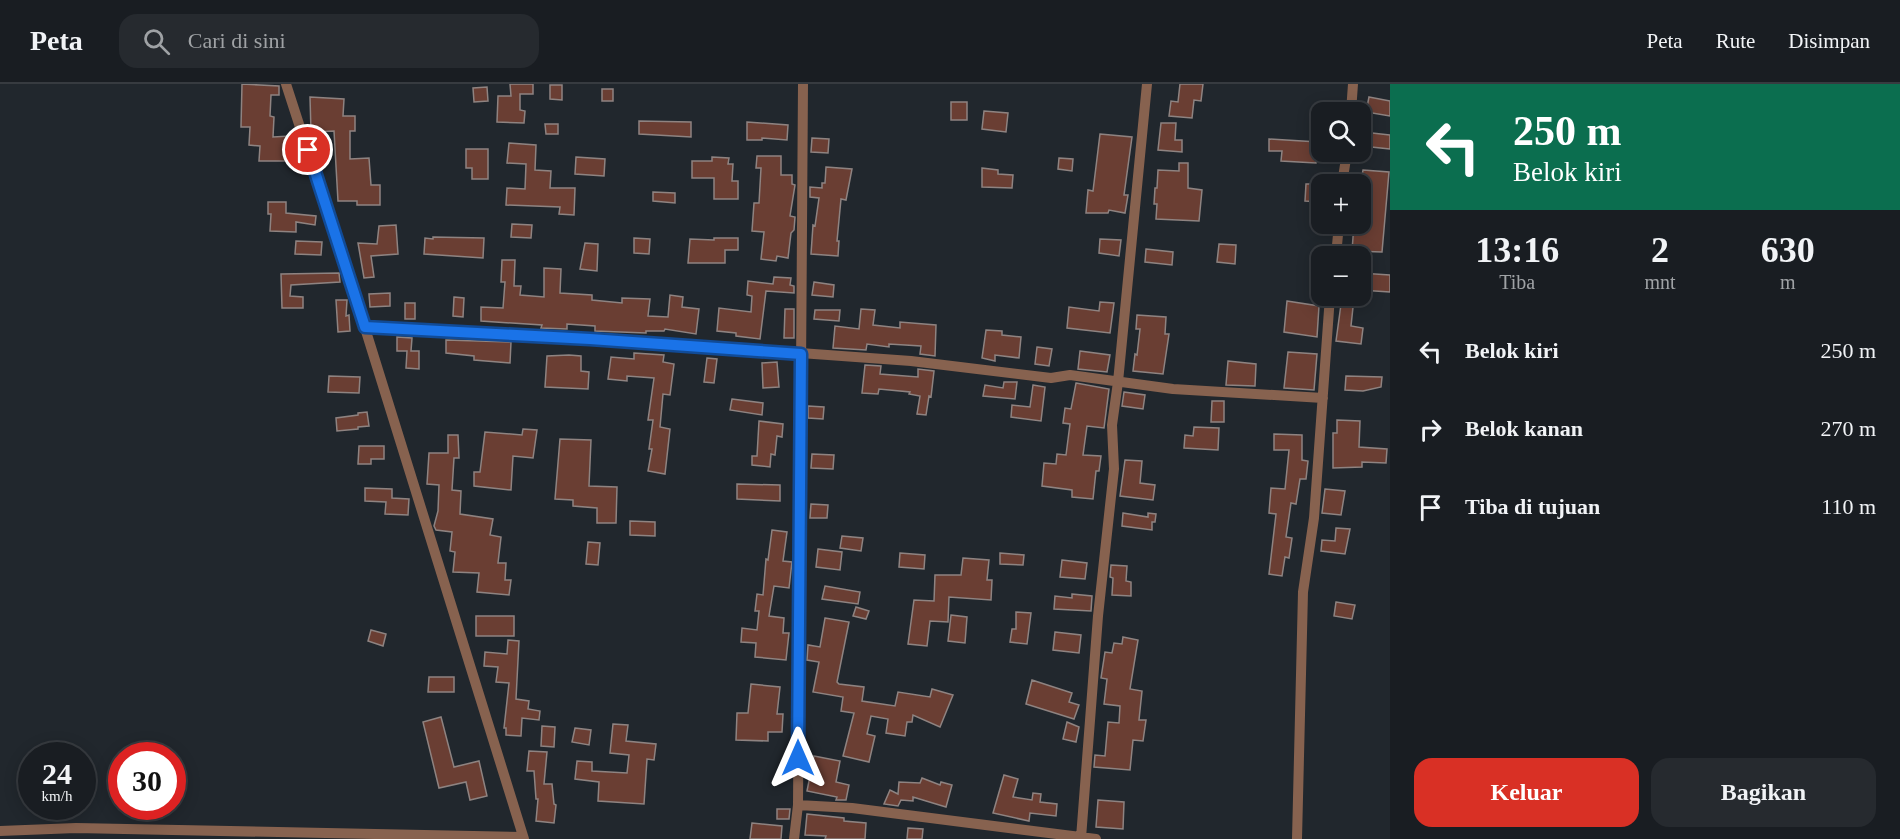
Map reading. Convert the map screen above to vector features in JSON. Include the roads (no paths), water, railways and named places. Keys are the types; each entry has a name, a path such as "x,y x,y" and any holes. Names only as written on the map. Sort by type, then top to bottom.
{"street":[{"path":"0,831 76,828 524,838 365,327 286,84"},
{"path":"794,839 798,805 803,84"},
{"path":"1081,838 1098,616 1113,469 1112,425 1147,84"},
{"path":"1352,102 1353,84"},
{"path":"1297,839 1303,592 1314,518 1329,306"},
{"path":"365,327 590,339 911,361 1051,378 1070,375 1173,389 1323,398"},
{"path":"798,805 852,808 1096,839"}]}
